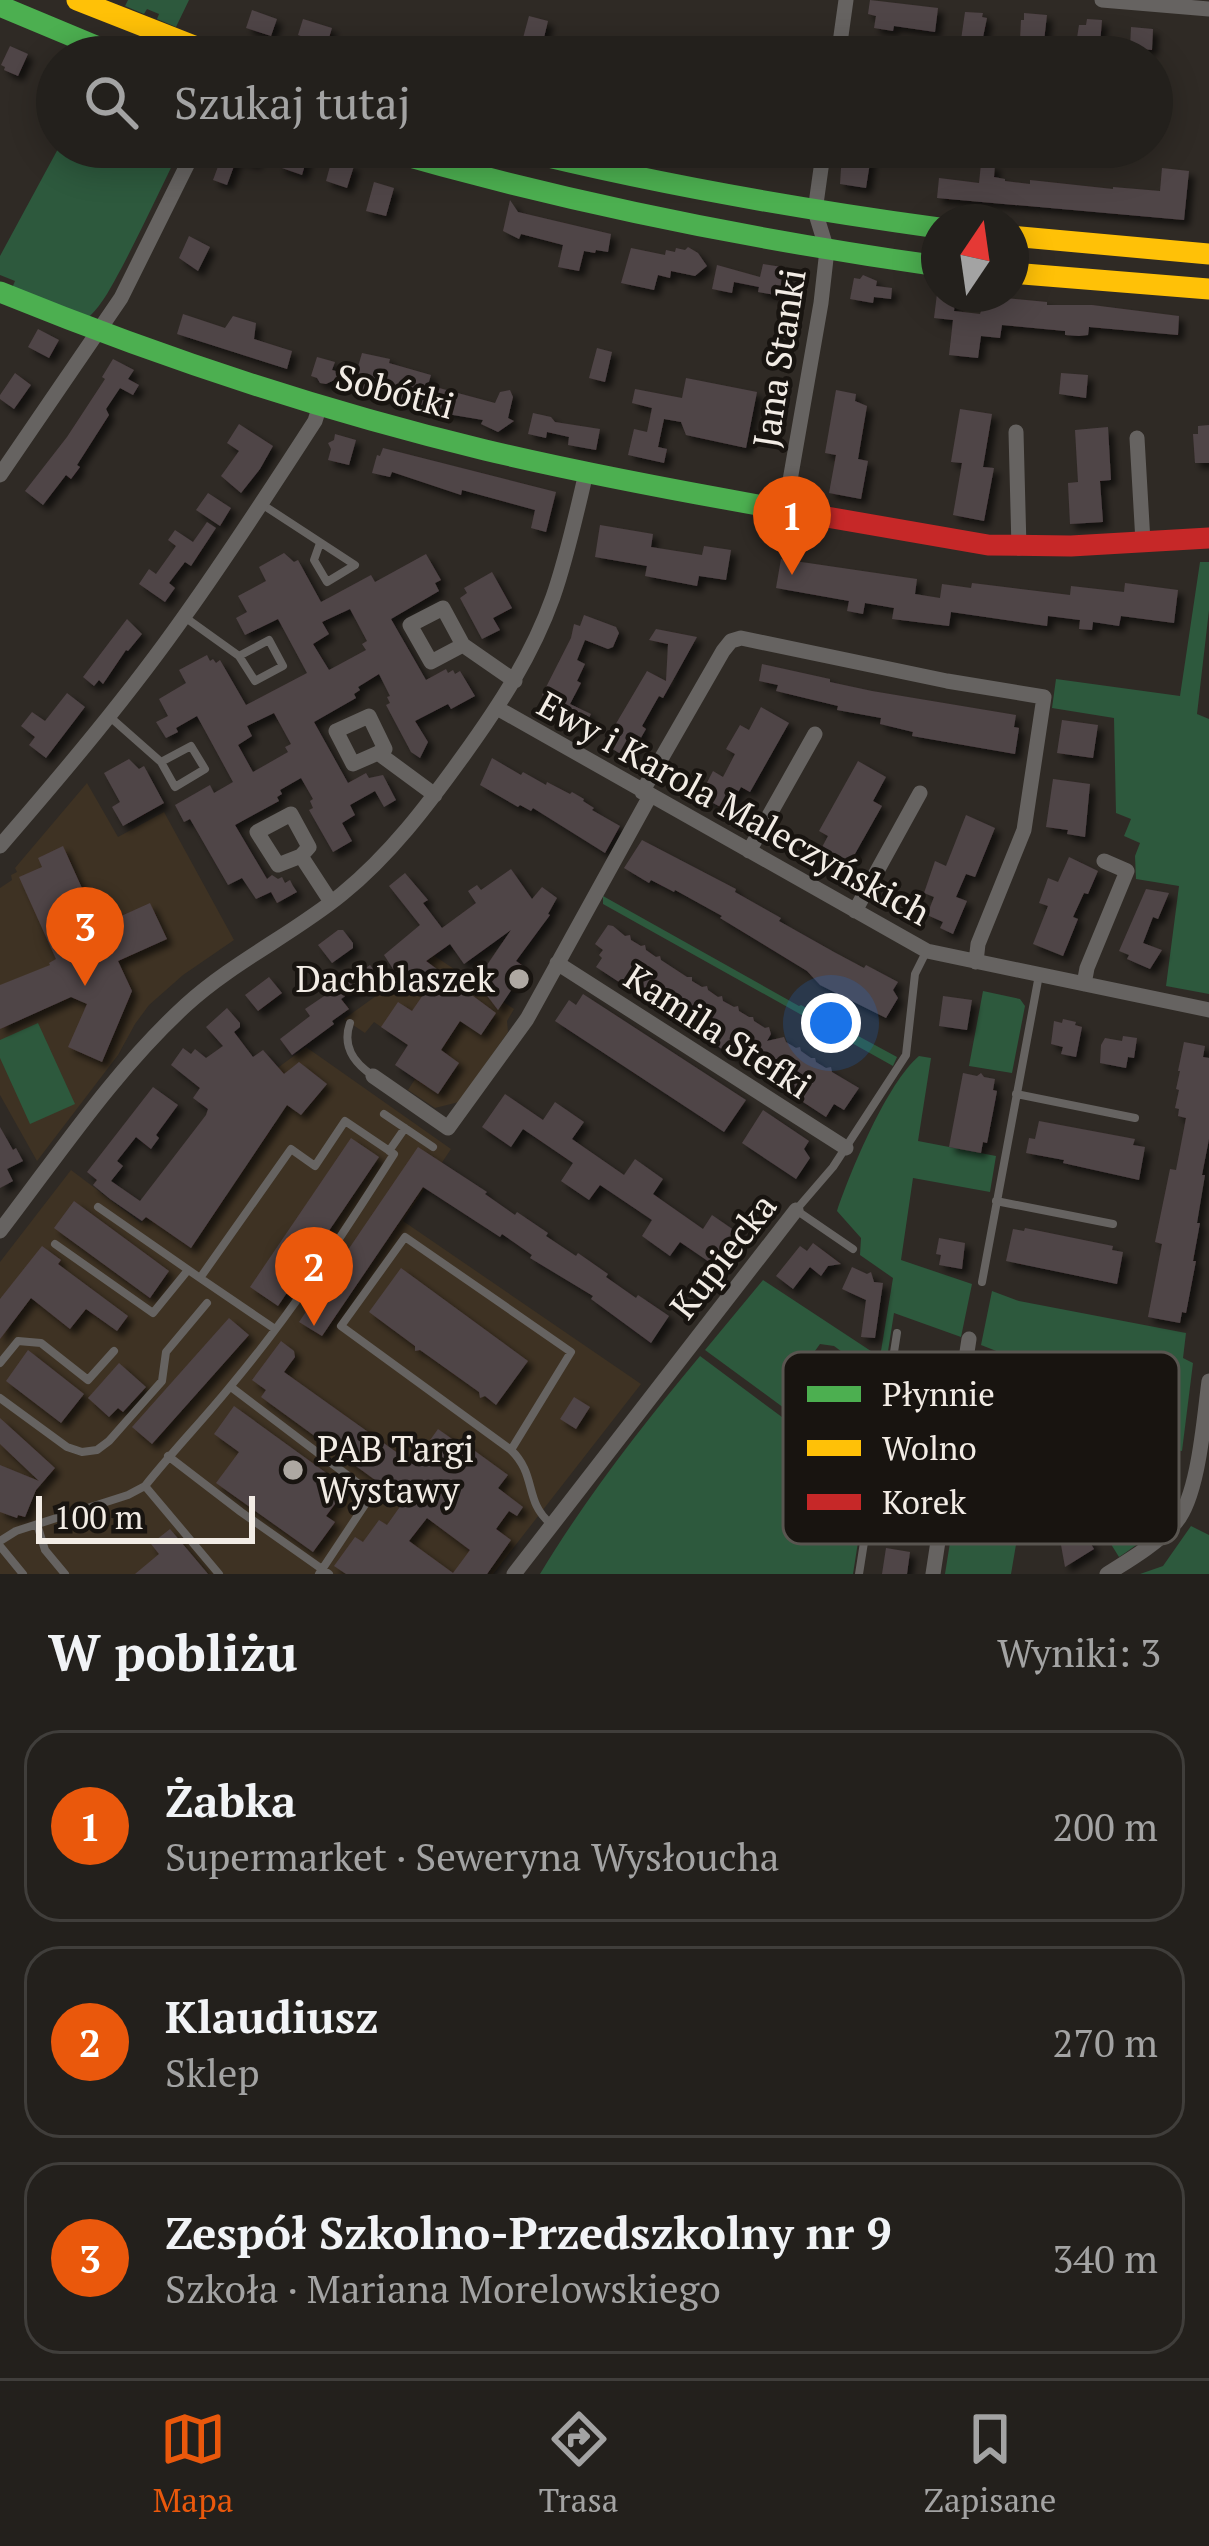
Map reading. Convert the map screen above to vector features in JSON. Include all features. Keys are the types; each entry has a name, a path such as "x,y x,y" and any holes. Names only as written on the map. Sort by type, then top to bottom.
{"street":[{"path":"77,0 169,36"},
{"path":"841,36 846,0"},
{"path":"1102,0 1198,5"},
{"path":"0,5 73,36"},
{"path":"0,476 121,298 186,168"},
{"path":"448,168 644,217 921,263"},
{"path":"594,168 664,185 921,226"},
{"name":"Jana Stanki","path":"785,508 827,250 814,211 821,168"},
{"path":"1029,238 1209,254"},
{"path":"1029,274 1209,289"},
{"name":"Sobótki","path":"0,292 98,332 320,405 586,473 988,545 1019,548 1209,538"},
{"path":"0,846 184,617 262,504 315,421 320,405"},
{"path":"1016,432 1019,548"},
{"path":"1137,438 1143,542"},
{"path":"3,1221 121,1073 187,1004 332,902 396,843 435,795 515,681 553,598 586,473"},
{"path":"373,1076 448,1128 527,1019 724,651 731,641 741,638 1043,697 1024,830 978,944 976,962"},
{"path":"463,645 515,681"},
{"name":"Ewy i Karola Maleczyńskich","path":"496,708 927,951 1209,1010"},
{"path":"749,851 815,734"},
{"path":"378,752 435,795"},
{"path":"855,911 920,794"},
{"path":"301,856 332,902"},
{"path":"1084,984 1127,871 1104,861"},
{"name":"Kamila Stefki","path":"557,963 846,1148"},
{"name":"Kupiecka","path":"516,1573 796,1210"},
{"path":"967,1352 969,1339"},
{"path":"1179,1519 1194,1476 1209,1381"},
{"path":"933,1574 938,1544"},
{"path":"1107,1574 1150,1544"}],"lane":[{"path":"262,504 355,565 327,582 314,560 320,543"},
{"path":"184,617 239,656 255,681 283,666 269,640 239,656"},
{"path":"109,716 160,762 175,787 205,770 191,746 160,762"},
{"name":"Kupiecka","path":"796,1210 833,1168 906,1055 915,974 927,951"},
{"path":"982,1282 1039,974"},
{"path":"350,1023 346,1035 351,1054 373,1076"},
{"path":"1016,1094 1135,1118"},
{"path":"384,1114 433,1147"},
{"path":"22,1574 0,1544 16,1531 145,1486 231,1387 394,1154 345,1121 315,1166 291,1149 200,1278"},
{"path":"389,1151 405,1128"},
{"path":"996,1201 1113,1224"},
{"path":"98,1207 274,1329"},
{"path":"796,1210 853,1249"},
{"path":"511,1450 571,1352 405,1237 341,1326 524,1462 538,1512 551,1523"},
{"path":"55,1244 153,1313 188,1270"},
{"path":"0,1398 67,1447 97,1450 162,1381 166,1352 207,1303"},
{"path":"894,1352 897,1333"},
{"path":"0,1363 18,1341 41,1343 88,1380 114,1351"},
{"path":"169,1456 323,1572 372,1494 231,1387"},
{"path":"145,1486 219,1574"},
{"path":"37,1524 45,1550 65,1574"},
{"path":"859,1574 864,1544"}],"shaded area":[{"path":"87,783 118,837 164,812 234,940 149,1005 118,1055 37,1161 0,1095 0,888 12,880 15,868"},
{"path":"433,955 514,1009 507,1021 508,1032 459,1102 435,1108 408,1090 428,1059 374,1022 365,1033 344,1019"},
{"path":"306,1047 451,1149 403,1221 641,1384 493,1574 0,1574 0,1262 71,1170 141,1223 245,1092"}],"green space":[{"path":"128,0 189,0 176,27 147,9 144,14 125,6"},
{"path":"48,168 171,168 121,269 89,317 12,288 15,281 0,275 0,256"},
{"path":"1200,562 1209,562 1209,610 1197,714 1209,719 1209,994 1166,986 1179,886 1136,879 1140,843 1124,836 1131,819 1116,813 1114,718 1052,708 1056,679 1180,696"},
{"path":"603,896 897,1057 893,1066 603,904"},
{"path":"983,991 1020,999 1025,1006 1012,1073 969,1066"},
{"path":"38,1023 75,1104 30,1124 0,1058 0,1040"},
{"path":"919,1056 931,1058 918,1141 996,1156 990,1192 913,1178 901,1260 972,1284 961,1337 894,1313 888,1352 881,1352 893,1278 860,1255 861,1238 837,1211 883,1106"},
{"path":"763,1280 872,1352 842,1352 820,1344 814,1352 783,1352 783,1407 705,1350"},
{"path":"992,1291 1019,1301 1186,1333 1183,1358 1193,1363 1182,1451 1179,1352 999,1352 981,1345"},
{"path":"700,1356 783,1418 783,1544 858,1544 853,1574 540,1574 616,1462"},
{"path":"1191,1526 1209,1535 1209,1574 1140,1574 1163,1566"},
{"path":"950,1544 1016,1544 1011,1574 945,1574"},
{"path":"1111,1544 1138,1544 1119,1557"}],"building":[{"path":"870,0 938,8 935,32 874,28 876,16 868,14"},
{"path":"252,10 277,19 271,36 246,28"},
{"path":"965,12 983,13 987,18 983,36 962,36"},
{"path":"1024,13 1047,15 1045,36 1020,36"},
{"path":"529,16 548,21 544,36 524,36"},
{"path":"303,19 332,28 330,36 298,35"},
{"path":"1087,19 1102,20 1101,36 1077,36 1079,25 1086,25"},
{"path":"1131,27 1153,29 1153,36 1131,36"},
{"path":"10,46 28,54 18,76 1,65"},
{"path":"217,168 233,168 227,185 213,180"},
{"path":"330,168 353,168 347,188 326,181"},
{"path":"841,168 869,168 866,188 840,184"},
{"path":"981,168 995,168 994,177 1005,181 1160,191 1162,168 1189,171 1184,220 937,198 939,178 979,183"},
{"path":"374,182 394,188 386,216 366,211"},
{"path":"510,200 518,212 611,234 608,252 584,251 579,271 558,267 563,245 521,234 519,239 503,231"},
{"path":"189,236 210,247 198,271 179,258"},
{"path":"688,247 707,266 695,276 671,271 670,278 658,275 654,290 621,283 631,248 665,255 666,250"},
{"path":"763,264 782,267 781,296 734,282 732,293 712,289 717,265 760,277"},
{"path":"863,275 877,281 876,286 892,288 891,299 874,297 873,303 850,299 854,278"},
{"path":"1029,300 1179,316 1178,335 1089,327 1088,335 1079,336 1002,325 1000,338 981,336 978,358 949,355 953,320 934,318 935,312 1029,312"},
{"path":"183,314 225,328 233,316 256,323 254,339 292,351 287,369 177,334"},
{"path":"38,329 59,340 49,358 28,347"},
{"path":"597,348 612,352 605,382 589,378"},
{"path":"362,353 431,375 428,385 495,403 500,392 510,390 508,418 514,421 498,432 481,424 483,420 346,387 350,375 355,377"},
{"path":"317,357 335,362 332,370 347,374 320,383 311,376"},
{"path":"113,359 134,370 128,379 139,385 133,395 120,388 80,467 71,479 66,475 43,505 25,491 67,437"},
{"path":"15,373 31,385 14,409 0,395"},
{"path":"1061,373 1088,375 1086,398 1059,394"},
{"path":"686,378 757,392 746,448 686,435 681,422 664,419 658,447 667,449 664,463 628,455 634,429 647,432 652,408 632,403 635,389 682,398"},
{"path":"836,390 856,394 855,401 867,406 858,459 868,461 861,499 829,493 836,455 825,453"},
{"path":"960,409 992,414 983,467 994,468 984,521 953,515 962,463 951,462"},
{"path":"533,413 555,422 600,429 596,450 568,445 569,437 528,434"},
{"path":"239,424 273,446 241,493 221,476 239,451 227,443"},
{"path":"1209,425 1209,463 1195,463 1193,434 1198,434 1198,426"},
{"path":"1108,427 1111,480 1100,481 1103,522 1070,524 1068,483 1078,482 1075,430"},
{"path":"335,434 356,440 349,465 328,460 328,443"},
{"path":"383,448 556,492 546,532 531,528 535,510 462,490 461,495 392,472 390,477 372,473"},
{"path":"208,493 231,508 220,526 196,510"},
{"path":"207,522 216,528 191,566 185,562 169,583 175,588 165,602 139,584 149,569 156,574 176,546 168,540 175,530 193,542"},
{"path":"600,525 653,534 651,547 702,555 704,546 731,550 726,580 699,576 697,586 645,576 647,566 595,557"},
{"path":"284,553 298,560 321,602 371,575 375,582 426,554 441,580 435,583 439,591 391,619 426,680 446,669 455,674 460,671 475,696 415,721 428,742 420,758 411,752 386,705 390,696 379,674 358,687 356,698 314,722 348,783 366,773 369,778 383,775 396,800 384,807 375,791 350,805 355,815 342,823 352,841 333,852 309,810 313,799 301,778 280,790 279,801 235,825 267,879 272,875 285,883 290,880 297,892 277,903 271,892 256,899 242,878 228,885 190,819 184,822 175,805 210,785 214,793 233,782 197,716 166,738 156,722 168,716 159,699 186,683 179,670 207,655 210,661 220,660 246,705 307,673 278,619 245,635 236,618 247,612 238,596 266,581 259,567","holes":["350,609 367,641 362,644 366,650 329,670 313,644 329,634 322,622","274,713 291,744 285,747 288,752 253,772 238,745 252,736 247,726"]},
{"path":"781,559 917,579 915,594 940,598 942,584 1070,595 1071,586 1124,592 1125,583 1178,590 1174,623 1121,616 1119,626 1093,622 1092,630 1079,629 1080,620 1048,616 1047,626 951,612 949,626 892,619 894,608 865,603 863,614 847,611 849,601 776,588"},
{"path":"492,572 512,608 493,618 500,630 482,639 460,598 467,593 464,588"},
{"path":"584,615 616,627 619,633 608,649 585,640 577,660 585,664 570,704 591,714 583,729 541,708 547,698 542,695 574,624 580,626"},
{"path":"127,619 142,634 103,684 99,680 94,686 83,677"},
{"path":"656,629 697,637 626,757 604,744 647,671 666,681 668,644 649,640"},
{"path":"762,664 872,691 1016,715 1015,754 912,736 913,732 880,724 881,718 776,691 778,685 759,681"},
{"path":"67,693 85,707 46,758 29,745 35,737 21,726 32,712 45,721"},
{"path":"761,707 789,723 750,792 741,787 728,811 700,796 713,771 723,777 735,754 726,749 740,725 749,730"},
{"path":"1062,720 1098,725 1093,758 1057,753"},
{"path":"492,758 521,775 572,792 620,826 605,853 533,808 518,807 480,785"},
{"path":"129,759 139,769 144,766 164,803 123,826 112,807 120,802 104,773"},
{"path":"858,761 886,777 873,801 882,806 843,875 815,860 828,836 819,831"},
{"path":"1053,779 1090,784 1085,837 1046,827"},
{"path":"966,815 995,828 975,877 966,874 956,897 967,901 953,934 940,928 943,922 927,915 934,897 924,893 935,861 946,866"},
{"path":"642,840 736,889 781,918 779,921 834,952 898,982 893,990 898,998 886,1018 820,985 807,971 722,916 624,868"},
{"path":"63,846 99,926 150,903 167,939 118,961 132,991 102,1062 68,1047 87,1004 71,997 0,1029 0,985 56,959 19,877 42,867 38,858"},
{"path":"1069,857 1098,871 1073,917 1078,919 1063,956 1033,944 1048,906 1039,903 1048,878 1058,882"},
{"path":"511,869 532,899 542,887 557,898 516,961 526,968 498,1010 476,981 511,930 464,964 450,944 426,961 496,1013 481,1035 460,1021 441,1050 459,1063 438,1094 395,1065 408,1045 381,1027 398,1002 412,1011 427,989 405,974 399,978 384,955 420,925 389,886 405,873 428,900 423,903 442,928 476,903 468,891 477,885 481,890"},
{"path":"1146,889 1169,893 1143,943 1162,950 1150,969 1119,951"},
{"path":"608,925 769,1027 767,1041 784,1037 859,1088 844,1110 834,1104 826,1117 596,967 603,950 595,944"},
{"path":"343,930 353,948 332,963 318,945"},
{"path":"370,965 377,974 341,999 349,1009 292,1055 280,1039 310,1016 305,1009"},
{"path":"269,977 282,993 258,1011 245,995"},
{"path":"583,994 746,1100 724,1132 555,1021 569,1000 576,1005"},
{"path":"943,996 972,1000 967,1030 939,1026"},
{"path":"227,1008 240,1023 234,1032 253,1057 263,1050 284,1074 299,1062 327,1084 301,1115 287,1105 191,1248 110,1199 93,1185 97,1180 87,1172 153,1087 178,1105 151,1149 136,1137 117,1161 123,1166 111,1181 140,1201 208,1109 193,1098 200,1088 171,1065 183,1048 191,1054 195,1049 206,1058 223,1046 206,1027"},
{"path":"1063,1019 1082,1027 1076,1057 1061,1054 1063,1047 1051,1044 1054,1021 1062,1023"},
{"path":"1123,1036 1137,1038 1134,1058 1128,1057 1126,1068 1100,1063 1105,1038 1122,1041"},
{"path":"1184,1042 1205,1046 1203,1057 1209,1058 1209,1139 1196,1261 1180,1323 1148,1317 1162,1244 1155,1242 1186,1118 1178,1116 1175,1108"},
{"path":"963,1073 995,1079 994,1107 981,1153 949,1147"},
{"path":"505,1094 543,1120 555,1102 584,1122 572,1139 624,1175 635,1159 663,1179 653,1194 703,1229 712,1215 741,1235 718,1268 680,1242 670,1256 642,1236 652,1220 600,1185 589,1200 561,1181 573,1163 523,1129 511,1147 482,1127"},
{"path":"763,1110 809,1141 804,1149 810,1158 796,1179 742,1143"},
{"path":"1039,1121 1135,1139 1133,1145 1145,1147 1139,1180 1026,1153"},
{"path":"0,1127 23,1161 7,1169 13,1181 0,1188"},
{"path":"351,1138 379,1157 278,1306 250,1287"},
{"path":"418,1147 669,1316 651,1343 593,1296 423,1187 322,1336 299,1322"},
{"path":"74,1201 169,1271 150,1298 54,1228"},
{"path":"1013,1229 1123,1252 1117,1284 1006,1261"},
{"path":"939,1238 965,1243 962,1269 939,1265"},
{"path":"813,1243 841,1264 828,1266 821,1276 810,1267 793,1289 776,1276 800,1246 807,1251"},
{"path":"42,1246 61,1260 58,1264 128,1316 117,1331 86,1309 70,1329 31,1298 0,1339 0,1299"},
{"path":"852,1267 871,1272 874,1282 883,1283 875,1338 861,1337 866,1300 842,1289"},
{"path":"401,1268 528,1361 496,1405 485,1396 480,1398 479,1392 420,1350 415,1351 415,1346 369,1312"},
{"path":"229,1318 249,1335 152,1444 132,1427"},
{"path":"281,1341 295,1357 284,1372 413,1464 438,1429 508,1475 498,1488 523,1507 517,1516 509,1511 496,1529 511,1540 487,1574 346,1574 334,1566 355,1537 363,1542 379,1520 387,1525 404,1501 261,1397 266,1390 252,1380","holes":["427,1518 470,1550 453,1573 409,1541"]},
{"path":"28,1350 84,1394 61,1423 6,1381"},
{"path":"119,1363 146,1387 123,1412 118,1408 109,1417 88,1398"},
{"path":"574,1397 590,1407 576,1429 560,1419"},
{"path":"234,1406 347,1488 326,1516 335,1522 313,1552 216,1483 239,1452 214,1434"},
{"path":"0,1418 55,1468 36,1490 25,1517 0,1512 0,1465 39,1481 0,1444"},
{"path":"170,1529 208,1574 135,1574 159,1554 151,1544"},
{"path":"1061,1544 1091,1544 1094,1549 1065,1567"},
{"path":"886,1548 910,1552 907,1574 882,1574"}],"traffic: fast":[{"path":"0,6 72,36"},
{"path":"451,168 654,217 921,263"},
{"path":"597,168 722,194 921,225"},
{"path":"0,292 239,380 423,434 608,477 815,515"}],"traffic: slow":[{"path":"77,0 169,36"},
{"path":"1029,238 1209,254"},
{"path":"1029,274 1209,289"}],"traffic: jam":[{"path":"815,515 988,545 1071,546 1209,538"}],"place":[{"name":"Żabka","path":"792,575"},
{"name":"Dachblaszek","path":"519,979"},
{"name":"Zespół Szkolno-Przedszkolny nr 9","path":"85,986"},
{"name":"Klaudiusz","path":"314,1326"},
{"name":"PAB Targi Wystawy","path":"293,1470"}]}
